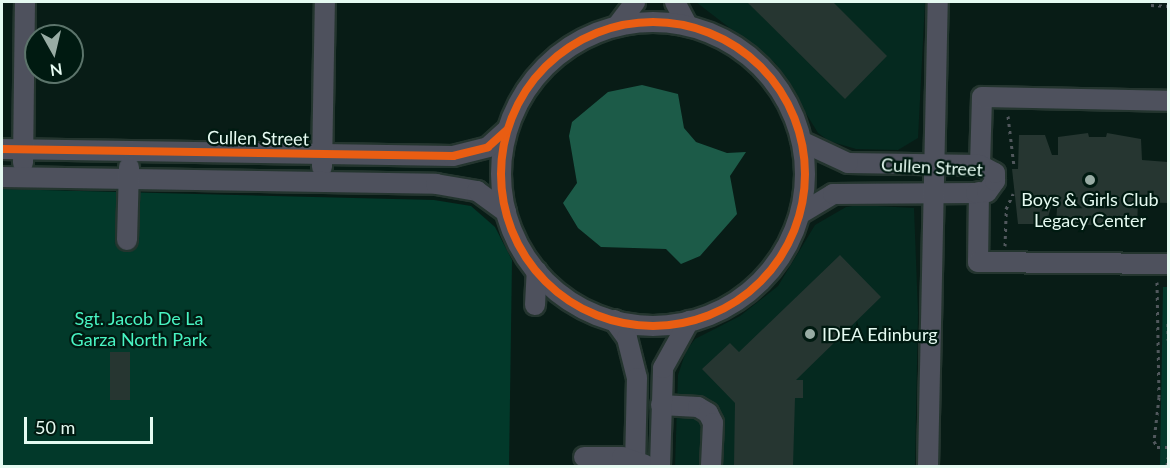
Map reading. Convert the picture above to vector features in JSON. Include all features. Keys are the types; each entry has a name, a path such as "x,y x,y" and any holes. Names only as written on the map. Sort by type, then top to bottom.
{"street":[{"path":"23,177 25,2"},
{"path":"322,182 325,2"},
{"path":"617,26 635,2"},
{"path":"675,2 687,25"},
{"path":"928,466 938,2"},
{"path":"650,21 687,25 722,37 753,57 778,84 796,117 803,142 806,189 800,214 781,258 758,285 728,307 689,321 657,326 614,320 585,310 555,290 537,271 512,232 506,212 501,160 507,130 525,90 549,62 579,40 617,26 650,21"},
{"path":"980,165 982,97 1168,101"},
{"name":"Cullen Street","path":"2,149 453,156 489,147 507,130"},
{"name":"Cullen Street","path":"800,214 833,194 980,192 993,188 995,181 995,173 980,165 848,163 803,142"},
{"path":"127,240 129,151"},
{"path":"2,177 459,185 493,199 506,212"},
{"path":"980,192 978,262 1163,268"},
{"path":"535,305 537,271"},
{"path":"614,320 627,338 637,378 635,466"},
{"path":"584,457 622,457 635,466 660,466 663,368 689,321"},
{"path":"661,405 698,407 708,413 712,423 711,466"}],"path":[{"path":"1151,5 1168,6"},
{"path":"1014,166 1008,113 1020,113"},
{"path":"1005,217 1014,194"},
{"path":"1163,268 1159,396 1154,441 1157,447 1168,447"},
{"path":"1168,323 1168,340"},
{"path":"1167,466 1168,457"}],"shaded area":[{"path":"696,2 925,2 918,138 898,150 856,149 829,141 818,133 775,63"},
{"path":"642,85 678,94 684,128 696,142 727,153 746,152 730,176 737,214 700,256 681,264 666,249 601,247 578,228 563,203 577,183 569,136 572,122 608,92"},
{"name":"IDEA Edinburg","path":"859,205 914,208 918,313 915,466 675,466 678,375 686,351 695,339 740,316 778,286 815,225 846,207"}],"green space":[{"name":"Sgt. Jacob De La Garza North Park","path":"2,189 434,200 471,206 495,227 512,260 509,466 2,466"},
{"path":"1163,287 1168,287 1168,466 1160,466"}],"building":[{"path":"747,2 833,2 887,56 845,99"},
{"name":"Boys & Girls Club Legacy Center","path":"1088,133 1089,137 1106,137 1107,133 1141,139 1142,160 1168,162 1168,203 1138,202 1137,226 1105,230 1104,225 1056,225 1057,208 1051,207 1046,224 1018,224 1012,169 1018,169 1019,135 1045,135 1052,155 1058,155 1058,137"},
{"path":"840,255 881,297 796,380 803,380 803,398 795,398 793,466 734,466 735,403 702,369 730,343 739,352"},
{"path":"110,352 130,352 130,400 110,400"}],"cycle path":[{"path":"653,22 683,25 711,33 738,47 761,66 780,89 794,116 802,144 805,174 802,204 794,232 780,259 761,282 738,301 711,315 683,323 653,326 623,323 595,315 568,301 545,282 526,259 512,232 504,204 501,174 504,144 512,116 526,89 545,66 568,47 595,33 623,25 653,22"},
{"path":"2,149 453,156 488,147 507,130"}],"place":[{"name":"Boys & Girls Club Legacy Center","path":"1090,180"},
{"name":"IDEA Edinburg","path":"810,334"}]}
